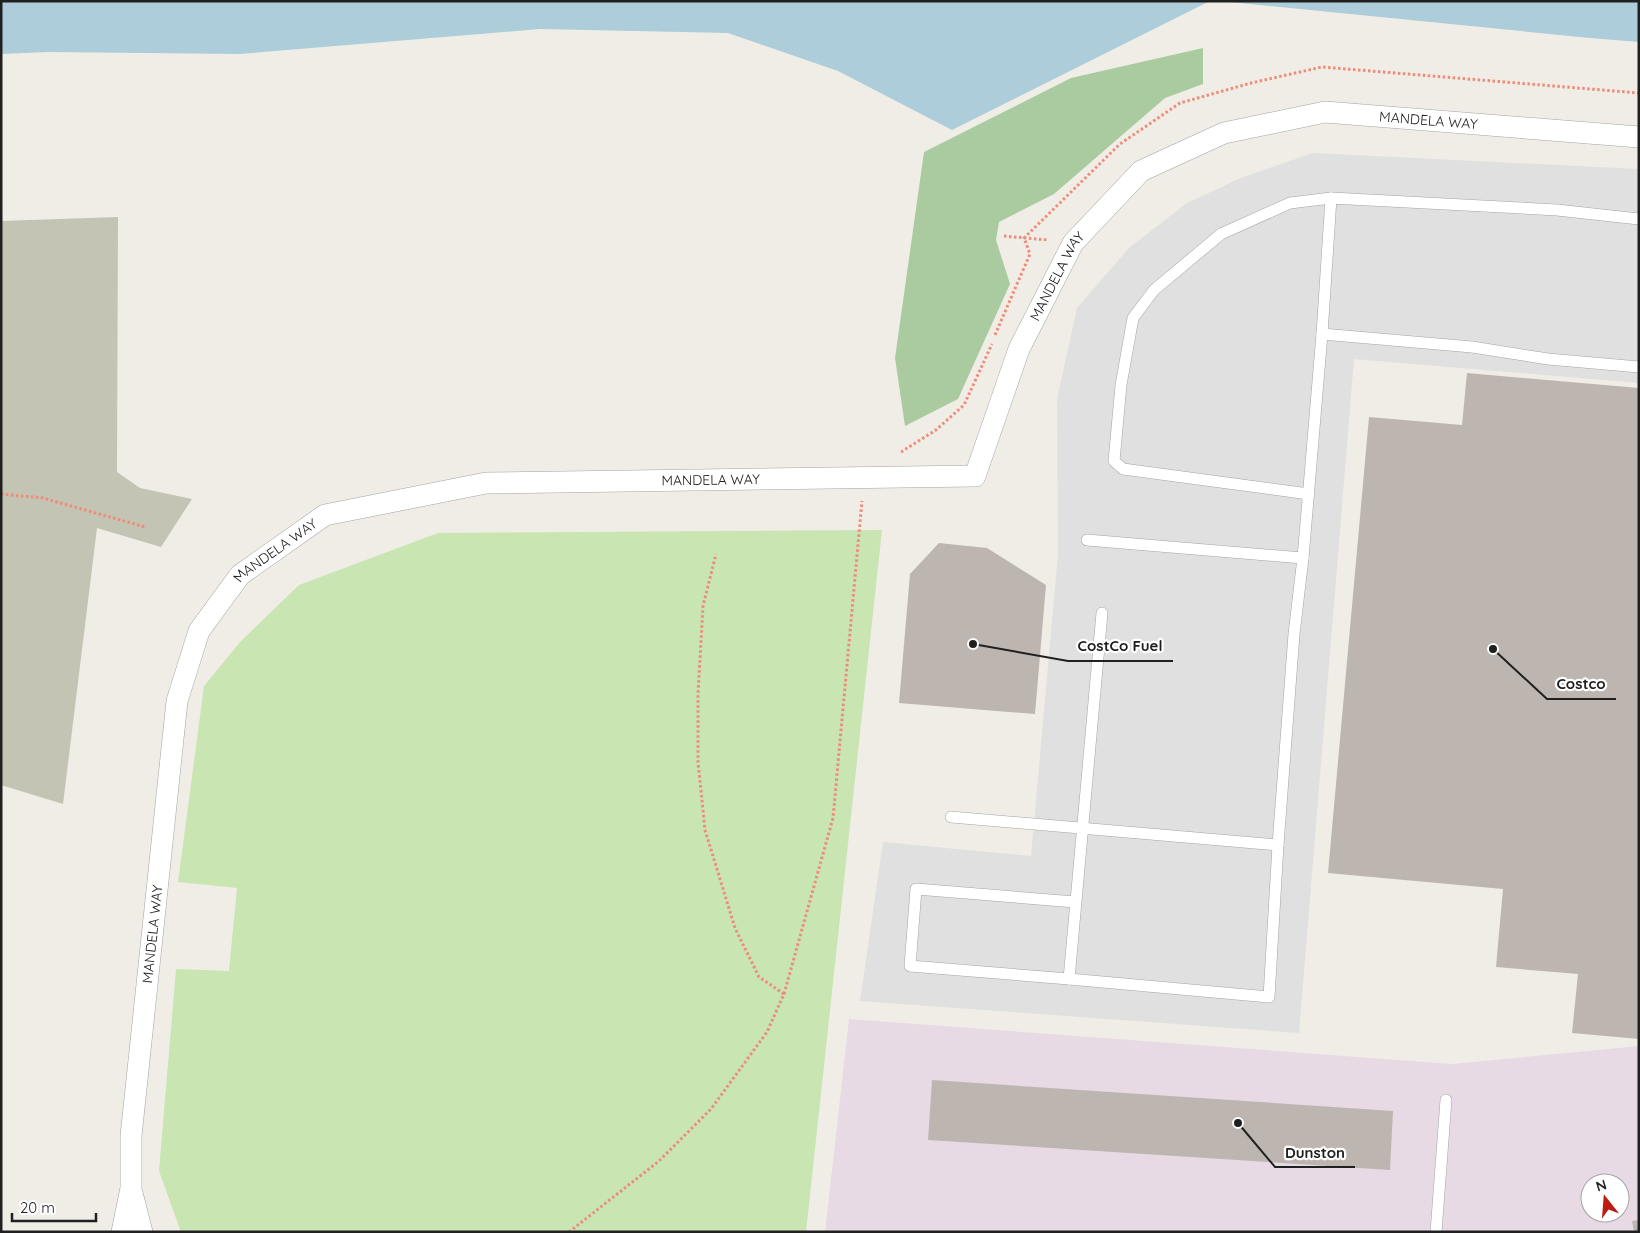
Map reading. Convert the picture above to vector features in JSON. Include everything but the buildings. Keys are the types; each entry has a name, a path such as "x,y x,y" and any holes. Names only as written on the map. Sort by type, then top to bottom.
{"street":[{"name":"MANDELA WAY","path":"122,1232 131,1188 131,1136 178,701 199,631 240,575 325,515 486,483 975,476 1019,349 1073,243 1141,171 1224,133 1325,112 1639,137"},
{"name":"MANDELA WAY","path":"131,1188 142,1232"}],"lane":[{"path":"1076,902 916,888 910,966 1269,997 1294,634 1309,494 1331,198"},
{"path":"1309,494 1123,469 1114,461 1120,385 1133,318 1154,290 1221,234 1290,203 1331,198 1557,210 1639,218"},
{"path":"1322,334 1472,347 1548,359 1639,367"},
{"path":"1087,540 1303,558"},
{"path":"1069,979 1102,612"},
{"path":"951,817 1278,845"},
{"path":"1436,1232 1446,1100"}],"path":[{"path":"1004,236 1073,243"},
{"path":"569,1232 659,1161 711,1109 767,1032 784,994 833,818 864,478"},
{"path":"1,494 43,498 145,527"},
{"path":"716,554 703,606 698,694 698,762 705,830 735,928 759,977 784,994"}],"shaded area":[{"path":"1313,153 1639,169 1639,383 1354,359 1299,1033 860,1001 883,842 1031,856 1058,554 1057,399 1077,308 1129,248 1187,203 1243,177"},
{"path":"118,217 117,472 140,488 192,499 161,547 97,528 63,804 1,785 1,221"},
{"path":"849,1019 1452,1064 1639,1046 1639,1232 825,1232"}],"green space":[{"path":"1203,48 1203,84 1165,98 1054,194 999,222 996,240 1010,284 958,399 905,426 895,358 924,152 1071,78"},
{"path":"882,530 806,1232 181,1232 159,1171 176,969 229,971 237,888 178,882 204,686 241,641 299,585 438,533"}],"water":[{"path":"1,1 1210,1 952,130 838,71 728,33 540,29 240,54 48,52 1,54"},
{"path":"1220,1 1639,1 1639,42 1590,38"}],"place":[{"name":"CostCo Fuel","path":"973,644"},
{"name":"Costco","path":"1493,649"},
{"name":"Dunston","path":"1238,1123"}]}
